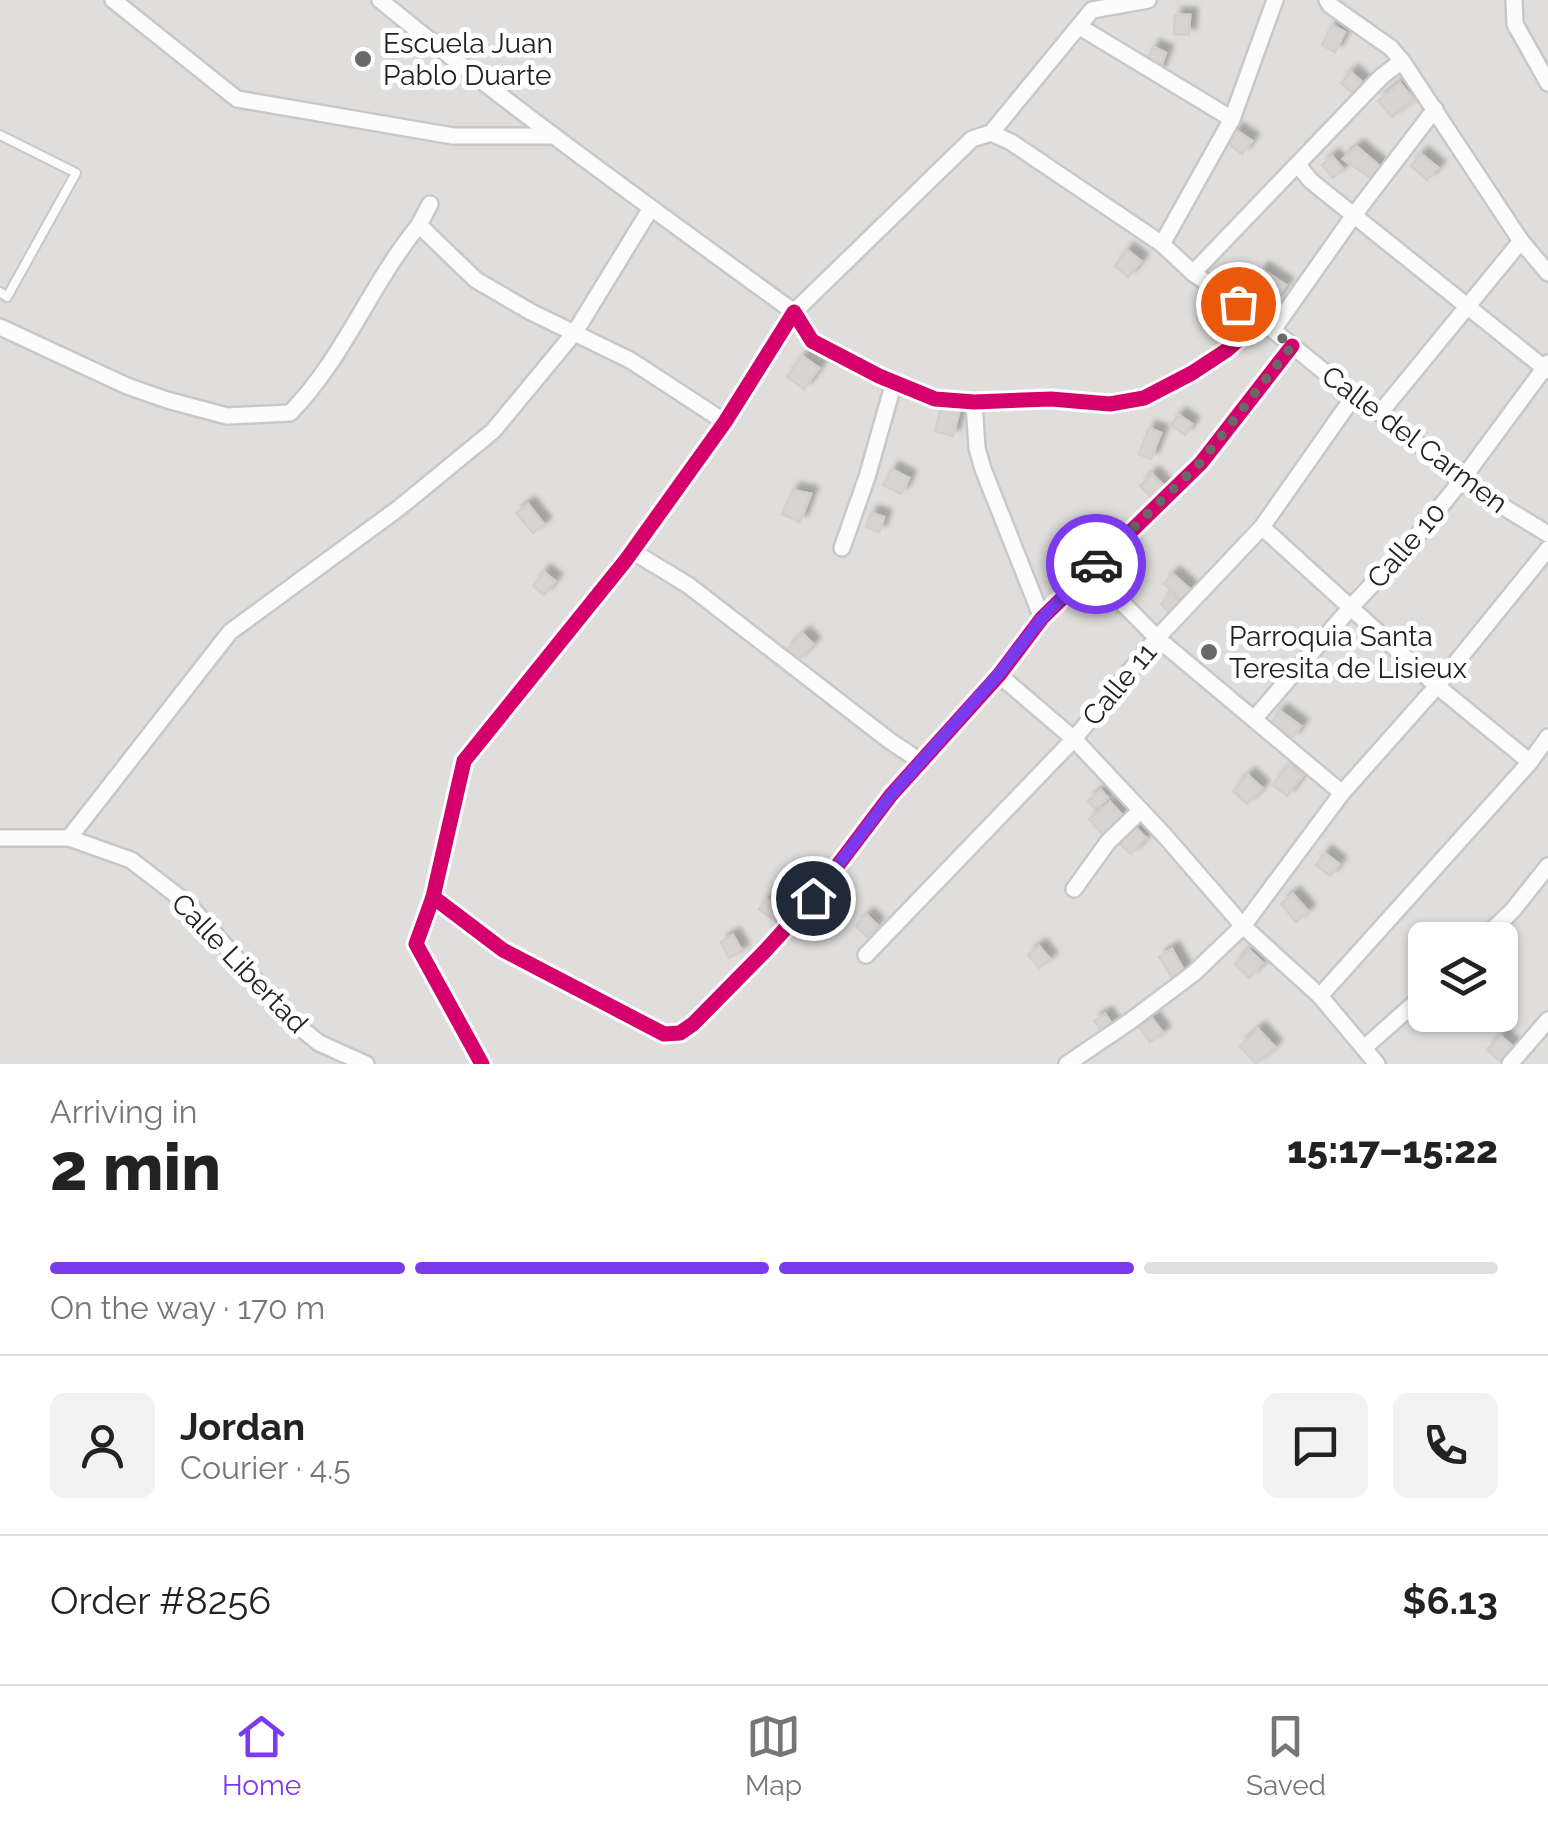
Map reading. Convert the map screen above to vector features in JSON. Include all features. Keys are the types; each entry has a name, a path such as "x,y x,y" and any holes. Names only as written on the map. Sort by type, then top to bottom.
{"street":[{"path":"114,0 236,99 452,136 552,136"},
{"path":"380,0 552,136 794,312 812,342 935,398 1110,404 1144,398 1204,366 1267,325 1436,109"},
{"path":"482,1064 416,944 433,897 464,760 632,551 724,422 794,312 972,138 991,133 1080,27 1086,5 1148,0"},
{"path":"1162,244 1232,119 1275,0"},
{"path":"1326,0 1391,48 1402,61 1521,242 1548,273"},
{"path":"1514,0 1516,24 1548,83"},
{"path":"1080,27 1232,119"},
{"path":"1194,273 1382,76 1402,61"},
{"name":"Calle del Carmen","path":"991,133 1011,142 1162,244 1461,481 1548,534"},
{"path":"1298,165 1312,181 1547,367"},
{"path":"0,327 126,386 166,400 227,416 290,414 314,388 430,204"},
{"path":"69,838 230,632 399,508 493,431 575,332 651,208"},
{"path":"419,225 476,280 531,312 630,360 724,422"},
{"path":"1380,414 1521,242"},
{"path":"433,897 503,950 664,1034 680,1033 694,1024 813,898 891,795 998,675 1042,618 1200,463 1292,346"},
{"name":"Calle 10","path":"1254,720 1412,542 1547,367"},
{"path":"842,548 868,477 894,382"},
{"name":"Calle 11","path":"866,955 1074,739 1157,638 1262,527 1354,396"},
{"path":"974,402 977,448 1042,618"},
{"path":"1262,527 1437,686 1530,762"},
{"path":"1067,1064 1194,973 1243,926 1342,793 1437,686 1548,549"},
{"path":"632,551 688,585 920,760"},
{"path":"1090,570 1157,638 1342,793"},
{"path":"998,675 1074,739 1243,926 1320,996 1377,1064"},
{"path":"1320,996 1530,762 1548,737"},
{"path":"1074,890 1108,842 1141,810"},
{"name":"Calle Libertad","path":"0,838 69,838 131,860 188,904 292,1020 319,1043 366,1064"},
{"path":"1501,922 1548,866"},
{"path":"1364,1048 1408,1009"},
{"path":"1510,1064 1548,1020"}],"lane":[{"path":"0,135 76,172 8,297 0,292"}],"shaded area":[{"path":"0,0 1548,0 1548,1064 0,1064"}],"building":[{"path":"1175,15 1190,15 1189,35 1174,34"},
{"path":"1332,25 1345,32 1335,52 1322,45"},
{"path":"1153,47 1166,53 1158,73 1144,67"},
{"path":"1351,72 1364,84 1354,94 1341,83"},
{"path":"1400,83 1414,99 1392,117 1378,101"},
{"path":"1236,130 1252,141 1242,154 1227,143"},
{"path":"1357,147 1382,168 1372,179 1343,159"},
{"path":"1421,154 1438,168 1427,180 1411,166"},
{"path":"1332,156 1343,169 1333,178 1322,165"},
{"path":"1127,250 1141,261 1128,277 1115,266"},
{"path":"1262,269 1286,285 1274,302 1250,286"},
{"path":"802,356 819,368 804,389 787,377"},
{"path":"942,404 960,409 953,436 935,431"},
{"path":"1179,415 1192,424 1185,435 1171,425"},
{"path":"1149,428 1161,433 1151,459 1139,454"},
{"path":"892,469 909,478 901,494 883,485"},
{"path":"1152,474 1165,487 1153,499 1140,486"},
{"path":"793,490 811,494 800,522 782,514"},
{"path":"528,504 544,524 533,533 516,513"},
{"path":"871,513 884,517 879,532 866,527"},
{"path":"544,572 555,581 544,595 533,586"},
{"path":"1173,574 1192,591 1183,601 1164,584"},
{"path":"1171,593 1183,605 1172,616 1161,604"},
{"path":"803,634 813,644 797,661 786,651"},
{"path":"1280,711 1301,726 1292,738 1271,723"},
{"path":"1289,764 1303,775 1287,796 1273,785"},
{"path":"1248,775 1262,788 1247,804 1233,791"},
{"path":"1101,790 1108,798 1095,809 1088,801"},
{"path":"1110,802 1124,817 1103,835 1089,819"},
{"path":"1135,827 1146,838 1131,854 1119,843"},
{"path":"1325,853 1339,864 1330,876 1316,865"},
{"path":"799,880 808,890 799,898 790,889"},
{"path":"784,892 797,905 788,915 775,902"},
{"path":"1293,894 1308,911 1296,922 1281,904"},
{"path":"767,899 785,913 778,923 759,909"},
{"path":"867,915 877,925 867,937 856,926"},
{"path":"733,935 742,951 729,958 721,942"},
{"path":"1039,946 1050,959 1039,968 1028,955"},
{"path":"1172,949 1185,972 1173,979 1159,957"},
{"path":"1249,950 1263,963 1249,978 1235,964"},
{"path":"1105,1014 1113,1026 1103,1033 1094,1021"},
{"path":"1152,1018 1163,1033 1150,1042 1139,1027"},
{"path":"1258,1029 1275,1047 1256,1064 1240,1046"},
{"path":"1501,1036 1513,1047 1500,1061 1487,1050"}],"cycle path":[{"path":"482,1064 416,944 433,897 464,761 626,560 725,422 794,312 812,341 879,376 935,399 974,402 1051,399 1110,404 1144,398 1227,350 1260,320"},
{"path":"433,897 503,950 664,1034 680,1033 766,950 813,898 891,795 999,675 1042,618 1201,463 1292,346"}],"way so far":[{"path":"1096,564 1200,463 1292,346 1238,304"}],"place":[{"name":"Escuela Juan Pablo Duarte","path":"363,59"},
{"name":"Parroquia Santa Teresita de Lisieux","path":"1209,652"}],"route":[{"path":"813,898 920,760 998,675 1042,618 1096,564"}]}
